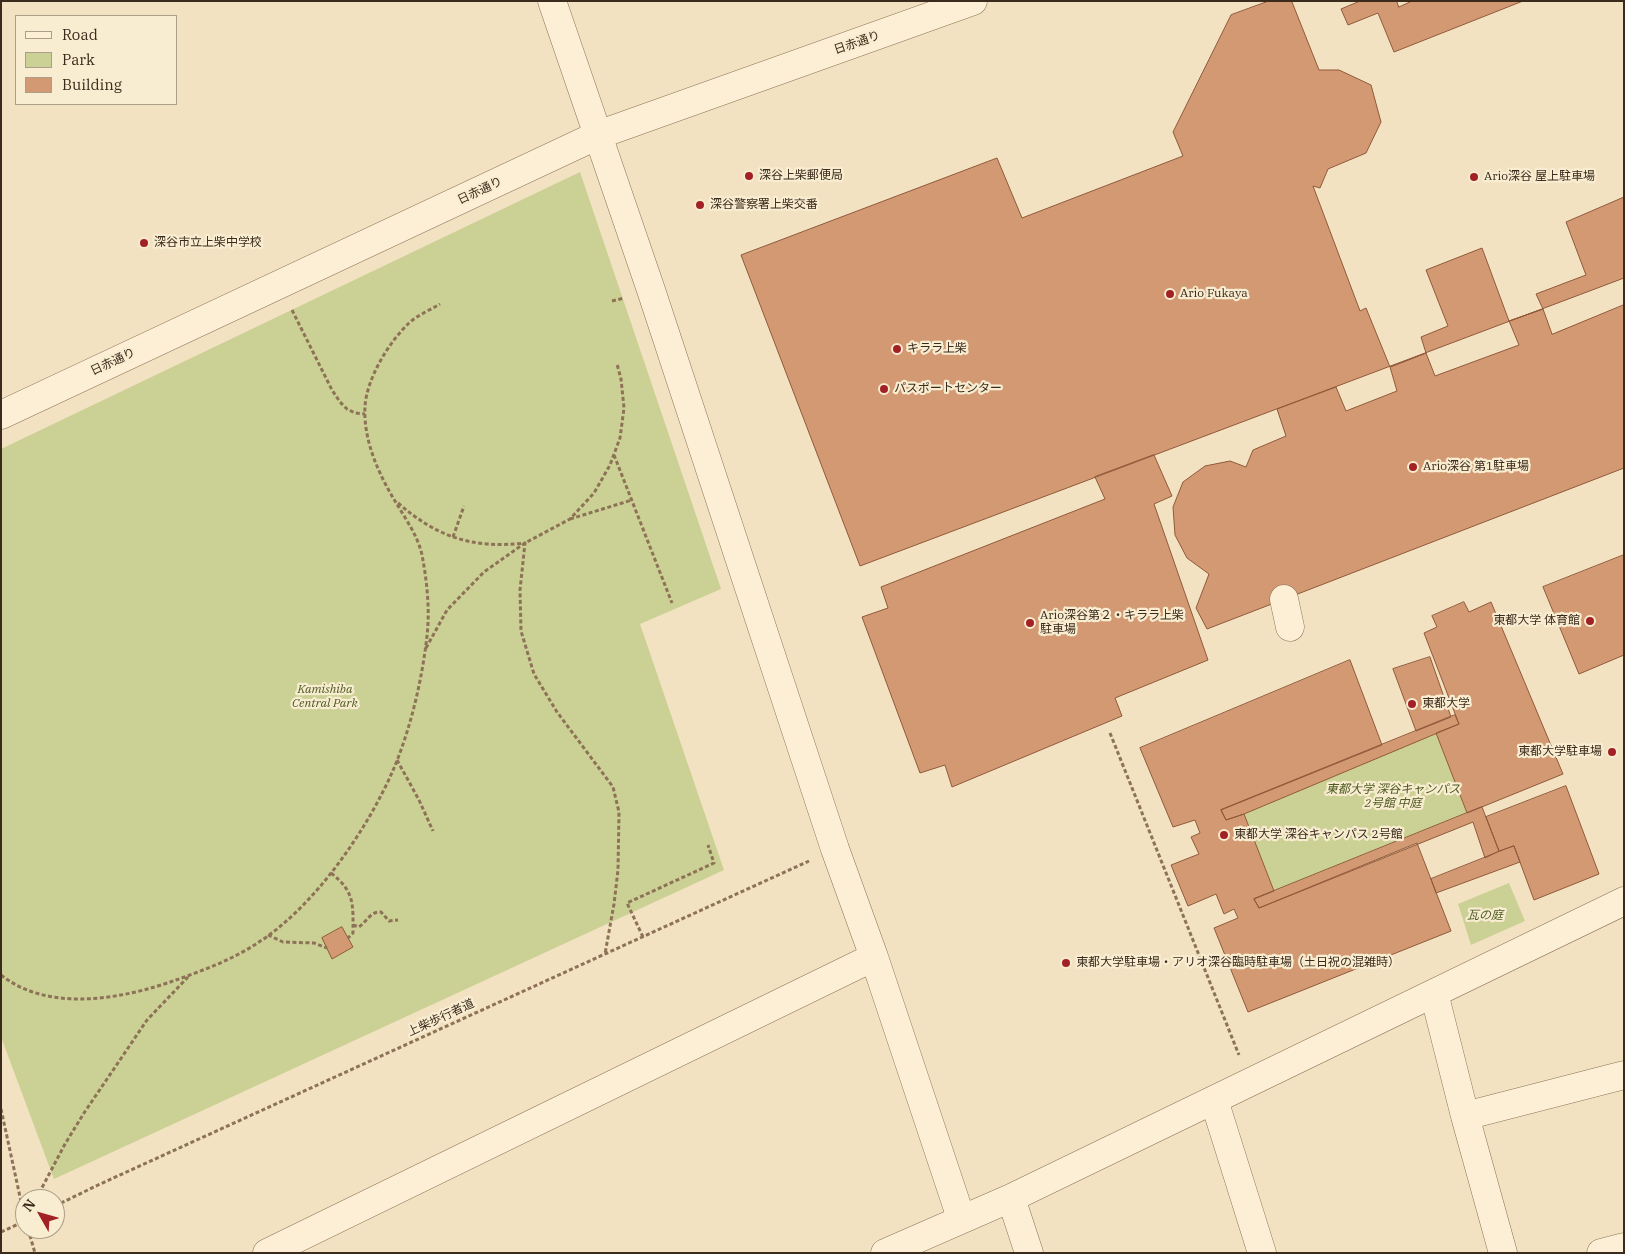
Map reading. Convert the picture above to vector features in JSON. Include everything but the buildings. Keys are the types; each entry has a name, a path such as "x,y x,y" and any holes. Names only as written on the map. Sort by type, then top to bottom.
{"street":[{"path":"552,1 726,514 835,849 874,957 961,1218"},
{"name":"日赤通り","path":"1,415 598,135 973,1"},
{"path":"1284,599 1290,627"},
{"path":"885,1253 961,1218 1011,1198 1624,902"},
{"path":"267,1253 874,957"},
{"path":"1434,993 1464,1116 1503,1253"},
{"path":"1464,1116 1624,1075"},
{"path":"1214,1100 1262,1253"},
{"path":"1011,1198 1029,1253"},
{"path":"1601,1253 1624,1246"}],"path":[{"path":"279,285 332,390 348,410 365,414"},
{"path":"1,975 20,988 47,995 91,1000 151,990 228,959 259,942 296,912 325,882 371,812 396,760 409,724 428,634 427,596 421,552 410,524 394,499 372,452 365,428 365,403 373,375 389,346 411,321 440,304"},
{"path":"570,519 594,492 610,465 620,438 624,408 622,380 617,364"},
{"path":"614,455 672,602"},
{"path":"394,499 416,518 453,537 488,544 525,543"},
{"path":"425,651 447,610 484,572 525,543 570,519 632,500"},
{"path":"453,537 464,506"},
{"path":"525,543 520,590 521,631 534,674 557,712 613,787 619,812 618,870 605,954"},
{"path":"1110,733 1239,1055"},
{"path":"396,760 419,800 433,832"},
{"path":"643,937 627,903 714,862 708,845"},
{"name":"上柴歩行者道","path":"65,1201 835,849"},
{"path":"331,873 343,882 350,894 353,908 353,933 348,938"},
{"path":"353,925 360,927 371,915 377,912 381,912 389,921 398,920"},
{"path":"268,935 283,942 309,943 327,948"},
{"path":"41,1189 75,1128 147,1020 191,975"},
{"path":"1,1108 18,1189"},
{"path":"1,1232 15,1225"},
{"path":"31,1239 35,1253"}],"green space":[{"name":"Kamishiba Central Park","path":"580,172 721,589 640,624 724,870 54,1179 1,1037 1,449"},
{"name":"東都大学 深谷キャンパス 2号館 中庭","path":"1436,733 1467,813 1274,891 1244,814"},
{"name":"瓦の庭","path":"1509,883 1525,921 1471,945 1458,904"}],"place":[{"name":"深谷上柴郵便局","path":"749,176"},
{"name":"Ario深谷 屋上駐車場","path":"1474,177"},
{"name":"深谷警察署上柴交番","path":"700,205"},
{"name":"深谷市立上柴中学校","path":"144,243"},
{"name":"Ario Fukaya","path":"1170,294"},
{"name":"キララ上柴","path":"897,349"},
{"name":"パスポートセンター","path":"884,389"},
{"name":"Ario深谷 第1駐車場","path":"1413,467"},
{"name":"東都大学 体育館","path":"1590,621"},
{"name":"Ario深谷第２・キララ上柴 駐車場","path":"1030,623"},
{"name":"東都大学","path":"1412,704"},
{"name":"東都大学駐車場","path":"1612,752"},
{"name":"東都大学 深谷キャンパス 2号館","path":"1224,835"},
{"name":"東都大学駐車場・アリオ深谷臨時駐車場（土日祝の混雑時）","path":"1066,963"}]}
